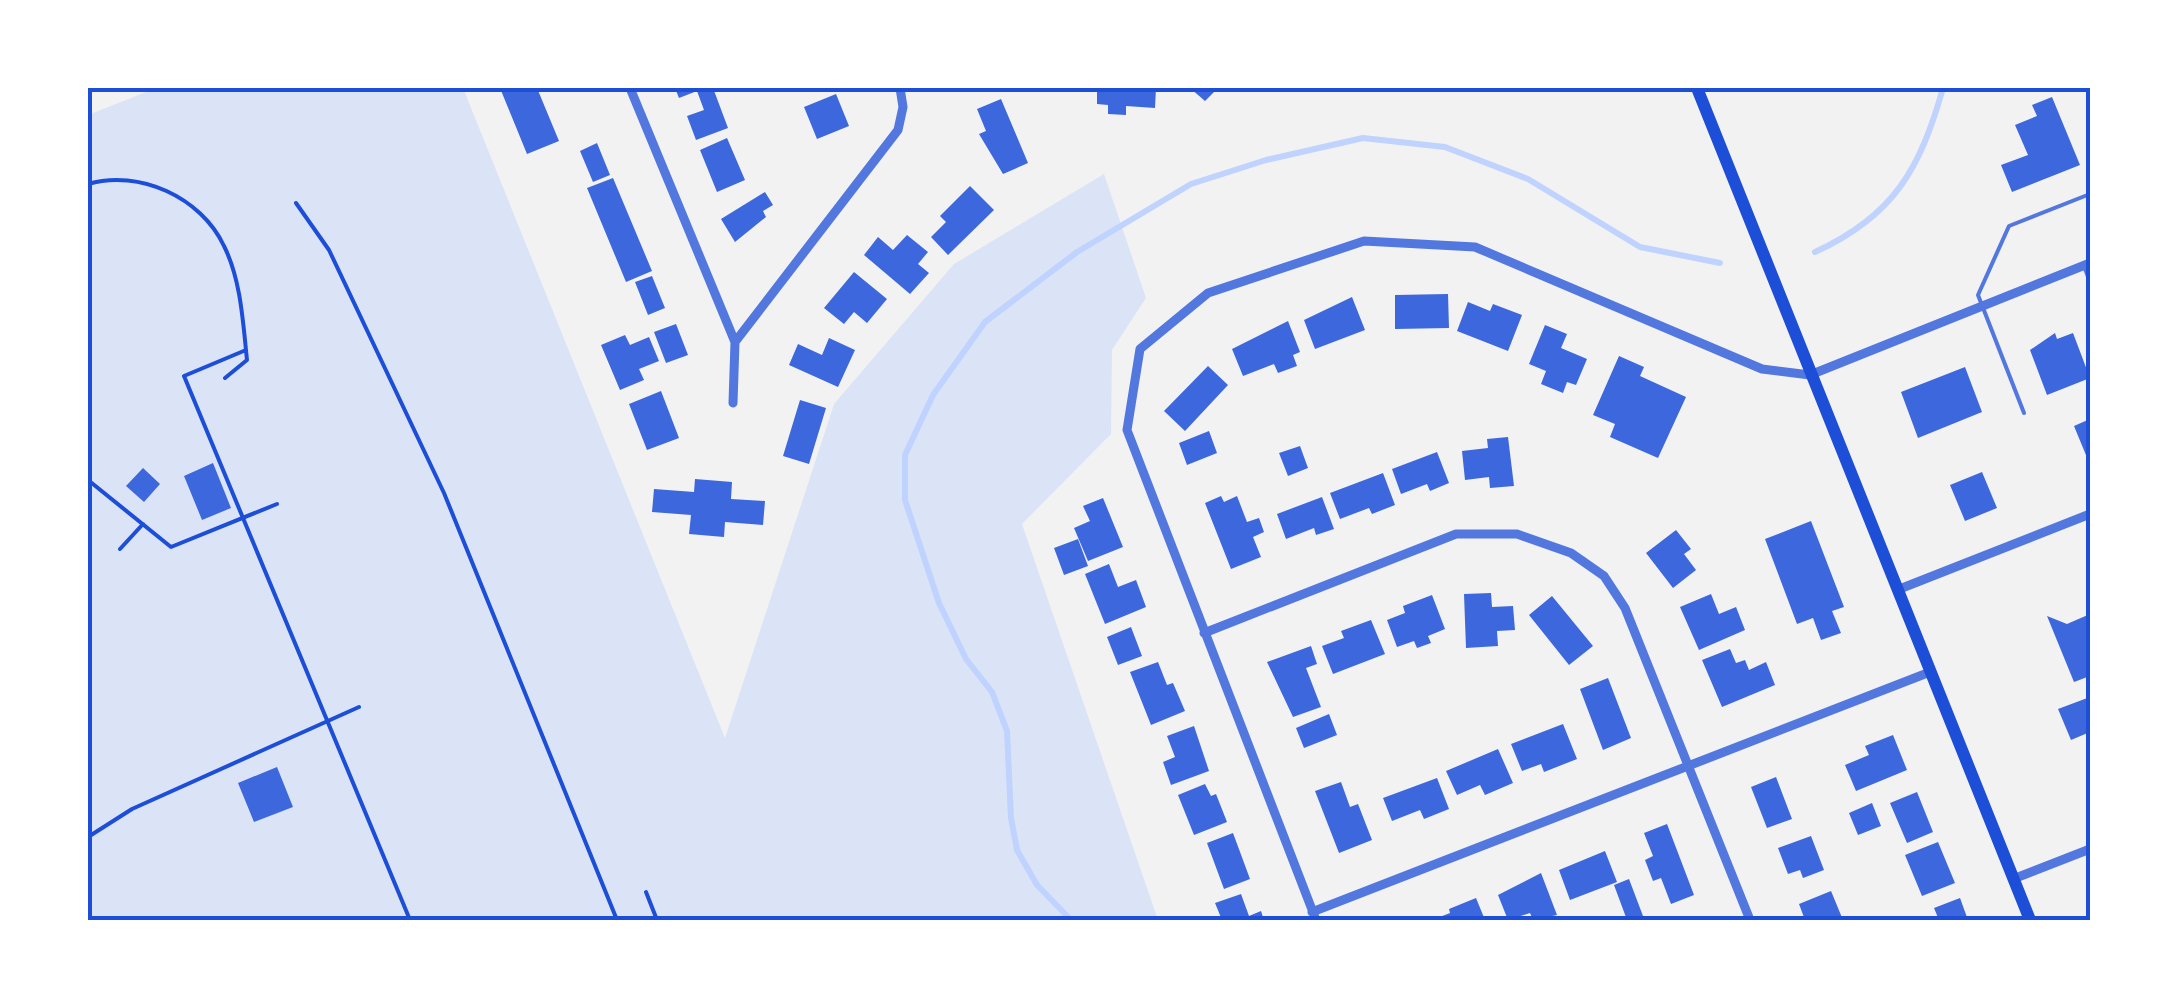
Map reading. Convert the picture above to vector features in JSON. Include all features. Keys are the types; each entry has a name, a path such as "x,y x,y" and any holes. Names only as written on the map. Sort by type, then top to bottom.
{"main road":[{"path":"1697,88 2030,920"}],"street":[{"path":"630,88 734,342 733,403"},
{"path":"734,342 898,130 903,107 900,88"},
{"path":"1930,672 1687,763 1314,916 1127,430 1140,349 1208,293 1364,241 1475,247 1762,368 1810,375 2087,265"},
{"path":"1897,590 2090,514"},
{"path":"1204,633 1456,534 1517,534 1571,554 1604,576 1625,608 1750,920"},
{"path":"2013,879 2090,848"}],"lane":[{"path":"2024,413 1978,295 2009,226 2090,194"},
{"path":"2087,265 2090,282"}],"path":[{"path":"88,184 130,179 172,192 222,242 230,260 247,360 225,378"},
{"path":"296,203 329,250 444,493 617,920"},
{"path":"246,350 184,376 410,920"},
{"path":"88,480 171,547 277,504"},
{"path":"120,549 142,524"},
{"path":"88,837 166,793 359,707"},
{"path":"646,892 656,920"}],"shaded area":[{"path":"156,88 463,88 725,738 834,404 954,264 1104,174 1146,298 1112,350 1111,434 1022,524 1158,920 88,920 88,115"}],"building":[{"path":"500,88 537,88 559,141 527,154"},
{"path":"675,88 713,88 728,128 696,140 687,116 704,110 697,91 679,98"},
{"path":"1097,88 1156,88 1155,108 1126,106 1126,115 1108,114 1108,105 1097,104"},
{"path":"1190,88 1218,88 1205,101"},
{"path":"836,94 849,126 817,139 804,107"},
{"path":"2052,97 2080,165 2012,192 2001,165 2028,155 2015,125 2037,116 2032,105"},
{"path":"1001,99 1028,163 1003,174 979,134 986,131 977,109"},
{"path":"727,138 745,180 717,192 700,150"},
{"path":"597,143 610,175 593,182 580,151"},
{"path":"613,178 652,271 626,282 587,188"},
{"path":"970,186 994,210 948,255 931,237 946,222 940,216"},
{"path":"765,192 773,205 763,211 766,217 735,242 721,219"},
{"path":"907,235 928,252 918,264 929,273 910,294 864,255 878,237 893,250"},
{"path":"854,272 887,299 867,323 854,312 844,324 824,308"},
{"path":"652,276 665,308 648,315 635,282"},
{"path":"1448,294 1449,328 1395,329 1395,295"},
{"path":"1352,297 1365,330 1315,349 1304,320"},
{"path":"1468,302 1490,311 1493,304 1522,315 1508,351 1457,331"},
{"path":"1288,321 1300,352 1293,355 1297,366 1278,373 1274,364 1243,376 1232,349"},
{"path":"676,324 688,355 666,363 654,332"},
{"path":"1545,325 1567,334 1561,348 1587,359 1576,385 1567,382 1563,393 1541,384 1546,371 1529,364"},
{"path":"2055,333 2057,339 2073,333 2090,378 2047,395 2030,350"},
{"path":"625,335 630,345 649,337 659,361 639,369 644,380 620,390 601,345"},
{"path":"829,338 855,350 838,387 789,365 798,344 822,355"},
{"path":"1619,356 1644,367 1640,376 1686,397 1658,458 1610,437 1615,424 1593,415"},
{"path":"1208,366 1228,385 1185,431 1164,411"},
{"path":"1965,367 1982,412 1918,438 1901,392"},
{"path":"661,391 679,438 647,450 629,404"},
{"path":"800,400 826,408 809,464 783,456"},
{"path":"2090,419 2090,459 2088,460 2074,426"},
{"path":"1209,431 1217,453 1187,465 1179,443"},
{"path":"1508,437 1514,486 1490,488 1489,477 1465,480 1462,451 1488,448 1487,439"},
{"path":"1300,446 1308,468 1288,476 1279,453"},
{"path":"1437,452 1449,483 1430,491 1427,484 1401,494 1392,469"},
{"path":"213,463 231,508 202,520 184,476"},
{"path":"143,468 160,484 144,502 126,486"},
{"path":"1982,472 1997,508 1965,521 1950,485"},
{"path":"1383,473 1395,505 1372,514 1369,508 1340,519 1330,493"},
{"path":"695,479 732,482 731,499 765,501 763,525 725,522 724,537 689,534 691,515 652,512 654,489 694,492"},
{"path":"1221,496 1224,502 1237,496 1247,522 1259,518 1264,532 1253,537 1261,557 1231,569 1205,503"},
{"path":"1322,497 1334,529 1316,535 1314,528 1286,539 1277,514"},
{"path":"1103,498 1123,547 1088,561 1074,528 1090,521 1083,506"},
{"path":"1811,521 1844,607 1832,611 1841,633 1821,640 1813,618 1797,624 1765,539"},
{"path":"1676,530 1691,549 1684,554 1696,570 1673,588 1646,553"},
{"path":"1078,539 1088,566 1064,575 1054,548"},
{"path":"1109,564 1118,587 1136,580 1146,607 1105,624 1085,574"},
{"path":"1491,593 1492,607 1513,606 1515,630 1497,631 1498,646 1466,648 1464,594"},
{"path":"1711,594 1719,614 1736,607 1745,630 1699,650 1680,607"},
{"path":"1432,595 1445,629 1428,636 1431,643 1417,648 1414,641 1397,647 1387,620 1405,613 1403,606"},
{"path":"1552,596 1593,646 1569,665 1529,615"},
{"path":"2090,614 2090,676 2074,682 2047,616 2067,624"},
{"path":"1371,620 1385,654 1333,674 1322,646 1344,638 1341,631"},
{"path":"1131,627 1142,656 1118,665 1107,637"},
{"path":"1311,646 1317,664 1306,668 1321,707 1293,717 1267,662"},
{"path":"1730,649 1736,663 1745,660 1749,670 1766,662 1775,685 1722,707 1702,660"},
{"path":"1158,662 1167,685 1173,683 1185,711 1151,725 1130,672"},
{"path":"1608,678 1631,738 1603,750 1580,689"},
{"path":"2090,697 2090,732 2071,740 2058,709"},
{"path":"1329,714 1337,735 1304,748 1296,728"},
{"path":"1563,724 1577,759 1544,772 1541,764 1522,771 1511,744"},
{"path":"1194,726 1209,771 1171,785 1163,762 1175,757 1167,736"},
{"path":"1893,735 1907,770 1856,791 1845,765 1869,755 1865,746"},
{"path":"1498,749 1513,783 1485,795 1480,785 1457,795 1446,771"},
{"path":"277,767 293,807 254,822 238,783"},
{"path":"1776,777 1792,819 1767,828 1751,787"},
{"path":"1437,778 1449,809 1424,819 1420,810 1392,821 1383,798"},
{"path":"1341,782 1350,807 1358,804 1372,840 1339,853 1315,791"},
{"path":"1205,784 1211,796 1216,794 1227,822 1194,835 1178,795"},
{"path":"1917,792 1933,832 1907,843 1890,803"},
{"path":"1872,803 1881,826 1858,835 1849,813"},
{"path":"1667,824 1694,895 1671,904 1661,878 1653,881 1645,860 1653,856 1644,833"},
{"path":"1233,833 1250,879 1224,889 1207,843"},
{"path":"1811,836 1824,870 1803,878 1800,870 1788,874 1778,848"},
{"path":"1938,842 1955,883 1922,896 1905,855"},
{"path":"1605,851 1617,882 1570,900 1559,870"},
{"path":"1541,873 1557,915 1533,920 1530,913 1508,920 1498,895"},
{"path":"1629,879 1643,916 1633,920 1627,920 1614,885"},
{"path":"1831,891 1843,920 1805,920 1799,904"},
{"path":"1241,894 1249,916 1261,911 1264,920 1222,920 1215,903"},
{"path":"1476,898 1485,920 1432,920 1450,913 1449,909"},
{"path":"1960,898 1968,920 1939,920 1934,908"}],"waterway":[{"path":"1815,252 1865,223 1900,187 1924,143 1943,88"},
{"path":"1071,920 1037,885 1017,850 1011,818 1007,731 992,692 966,659 939,603 905,500 905,455 933,395 985,322 1077,252 1191,184 1266,160 1363,138 1445,147 1528,179 1640,247 1720,263"}]}
